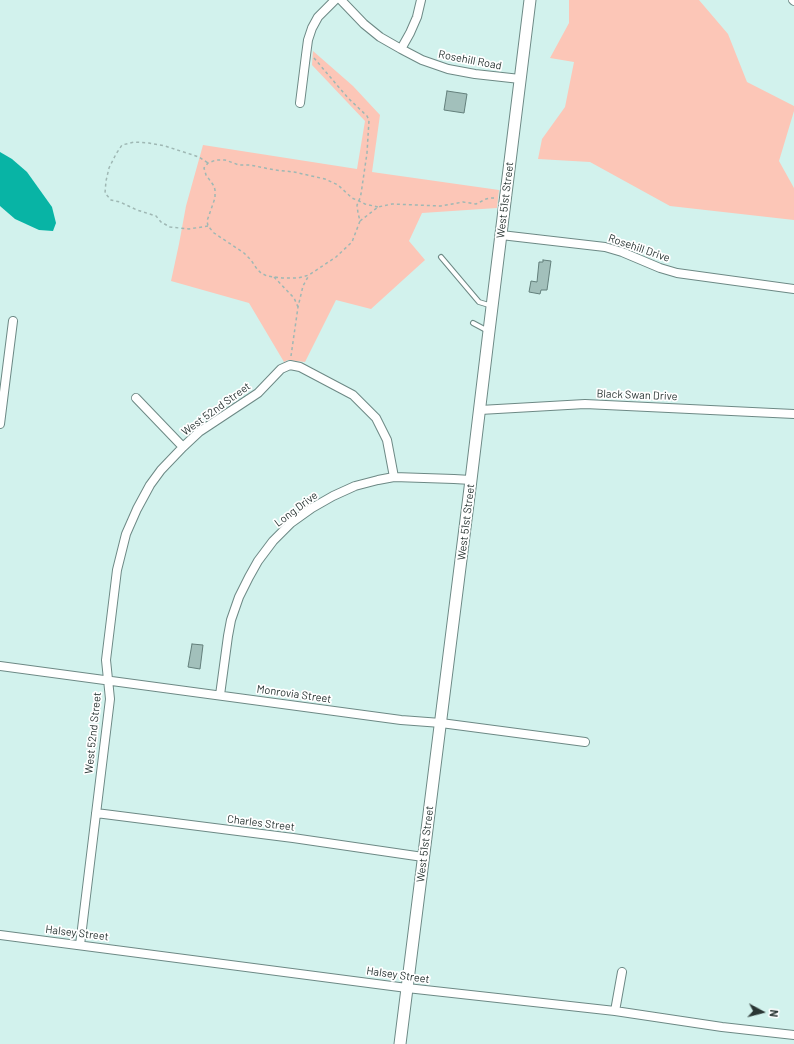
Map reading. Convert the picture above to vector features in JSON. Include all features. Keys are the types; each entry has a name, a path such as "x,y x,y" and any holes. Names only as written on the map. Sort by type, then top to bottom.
{"street":[{"path":"300,104 308,40 312,28 318,17 335,0"},
{"name":"Rosehill Road","path":"342,0 364,24 380,37 422,60 448,69 475,74 520,79"},
{"path":"401,49 417,17 421,0"},
{"name":"West 51st Street","path":"400,1044 530,0"},
{"name":"Rosehill Drive","path":"501,235 605,247 677,273 794,289"},
{"path":"0,424 13,322"},
{"path":"290,365 300,367 353,395 376,418 387,440 394,477"},
{"name":"West 52nd Street","path":"80,945 110,699 106,660 117,570 126,534 150,485 161,470 183,447 199,432 258,393 281,369 290,365"},
{"name":"West 52nd Street","path":"136,398 183,447"},
{"name":"Black Swan Drive","path":"480,410 585,404 794,414"},
{"name":"Long Drive","path":"220,695 231,620 239,596 258,561 273,541 296,519 333,496 355,486 378,480 394,477 454,478 471,480"},
{"name":"Monrovia Street","path":"0,666 402,720 441,723 585,742"},
{"name":"Charles Street","path":"96,813 293,838 423,857"},
{"name":"Halsey Street","path":"0,935 407,988 615,1011 722,1027 794,1035"},
{"path":"615,1011 622,972"}],"lane":[{"path":"441,258 479,302 492,306"},
{"path":"473,323 489,331"}],"path":[{"path":"306,55 317,60 348,98 369,118 368,153 361,194 357,205 360,221"},
{"path":"208,163 199,157 165,146 134,142 122,145 109,168 105,193 111,200 156,216 161,222 170,227 189,229 208,226"},
{"path":"378,207 360,221 352,242 336,257 308,274 298,278 288,279 266,276 257,269 244,253 214,233 208,226 207,221 215,190 214,186 204,172 208,163 220,160 239,165 250,165 300,173 332,182 338,185 352,198 365,204 378,207 397,204 440,206 463,202 476,204 491,198 505,200"},
{"path":"290,365 298,307 303,286 308,274"},
{"path":"274,277 294,298 298,307"}],"shaded area":[{"path":"569,0 699,0 728,34 747,82 794,106 794,111 779,161 794,188 794,220 670,206 590,162 538,159 542,139 565,107 574,62 550,58 569,23"},
{"path":"313,51 353,86 380,115 372,172 499,190 497,208 422,213 409,241 425,260 371,309 336,300 305,362 288,360 284,362 249,303 171,281 186,206 203,145 357,169 365,121 312,65"},
{"path":"0,152 12,159 27,172 52,207 56,223 53,231 39,230 15,219 0,206"}],"building":[{"path":"447,91 467,94 464,113 444,110"},
{"path":"543,260 551,261 547,290 541,290 540,294 529,292 531,281 537,282 539,262 543,262"},
{"path":"192,644 203,645 200,669 188,667"}]}
